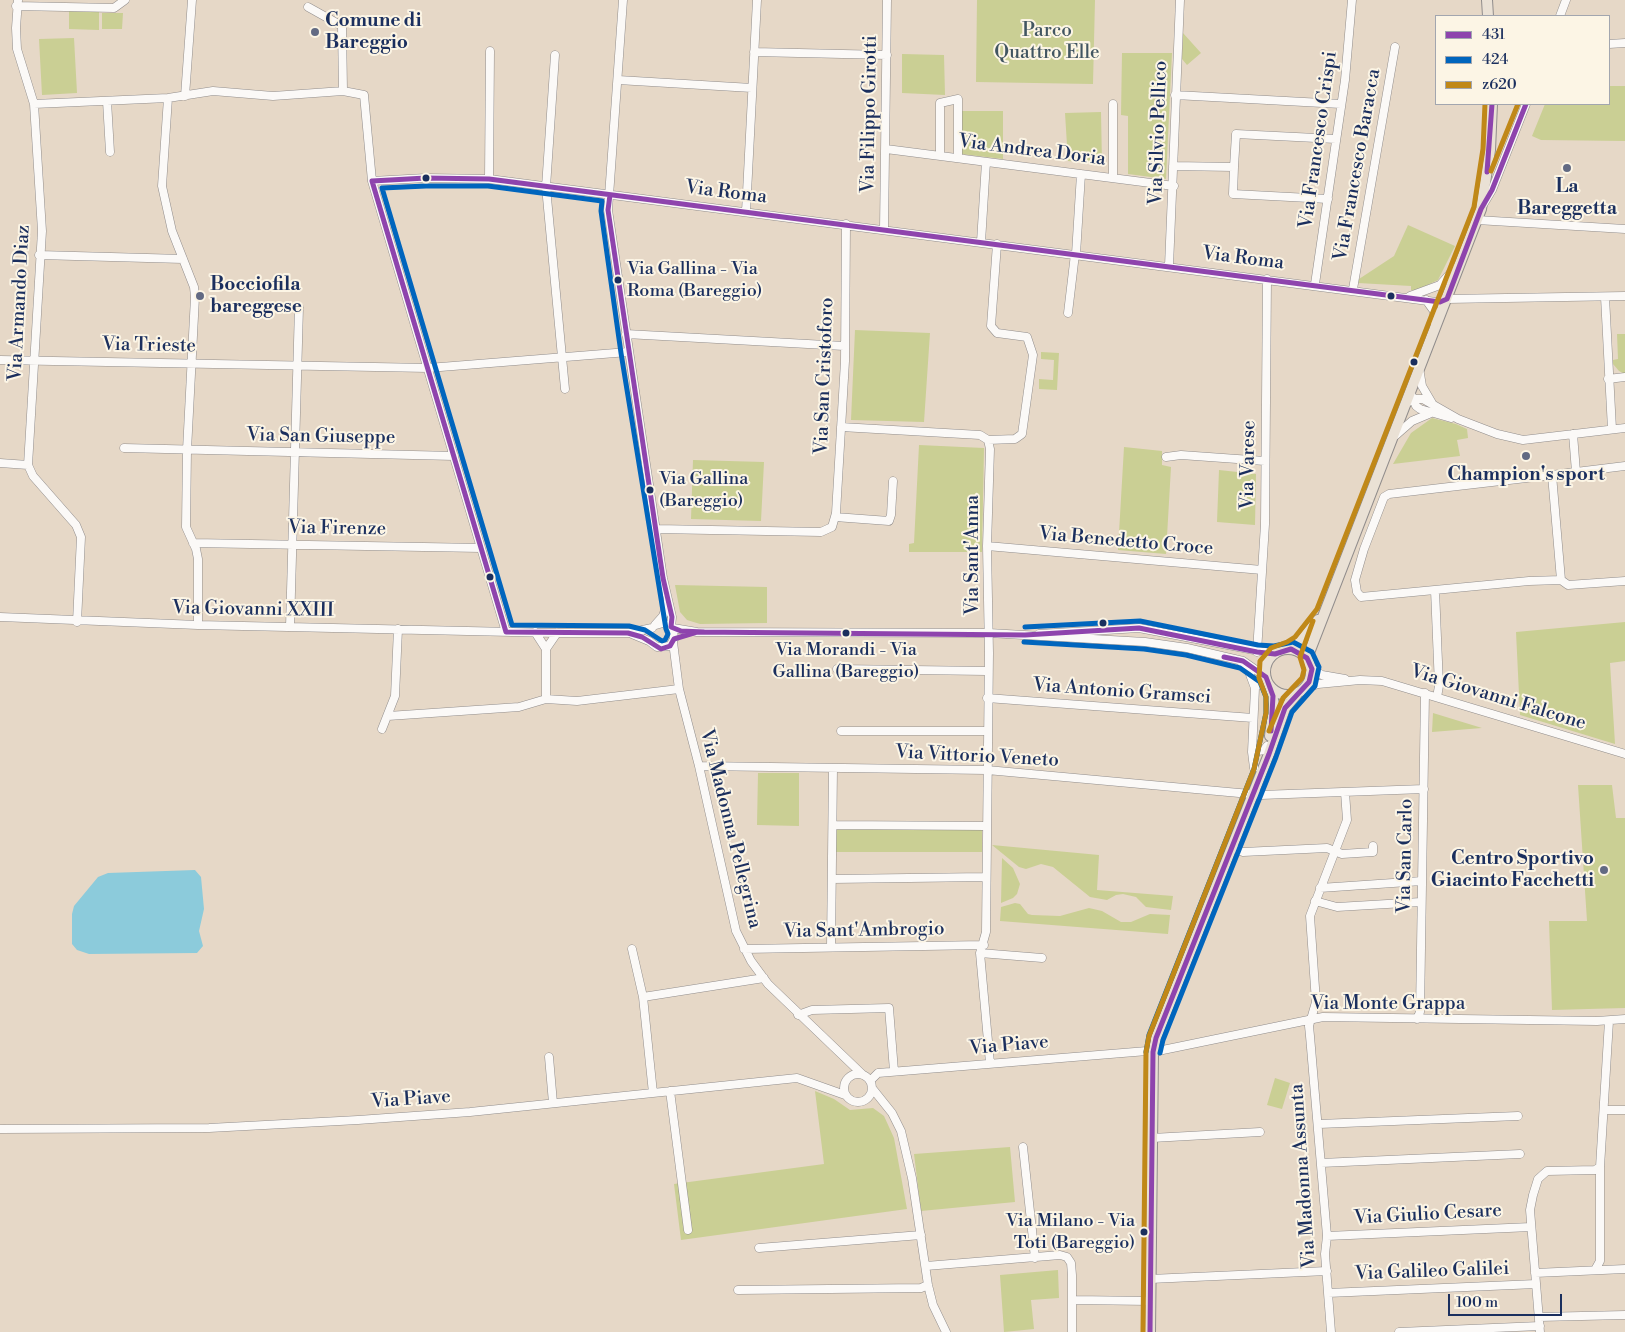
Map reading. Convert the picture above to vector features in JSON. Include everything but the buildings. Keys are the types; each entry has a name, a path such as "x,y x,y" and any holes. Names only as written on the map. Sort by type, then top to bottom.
{"main road":[{"path":"1487,0 1488,15"},
{"path":"1307,658 1481,209 1490,150 1492,105"},
{"path":"1150,1332 1152,1138 1156,1038 1252,795 1258,770 1267,746 1274,714 1273,696 1268,682 1267,664 1275,654 1291,649 1300,642 1324,613"},
{"path":"1258,770 1285,708 1310,682 1312,669 1307,658 1291,649"},
{"path":"1268,682 1282,695 1297,694"}],"street":[{"path":"17,3 114,8 125,0"},
{"path":"184,96 192,0"},
{"path":"623,0 608,210 628,352 672,617 674,641"},
{"path":"746,212 756,0"},
{"name":"Via Filippo Girotti","path":"884,229 887,0"},
{"name":"Via Silvio Pellico","path":"1169,266 1174,186 1172,166 1180,0"},
{"name":"Via Francesco Crispi","path":"1316,284 1341,104 1352,0"},
{"path":"1560,15 1566,0"},
{"name":"Via Armando Diaz","path":"17,3 17,49 34,104 42,231 28,465"},
{"path":"308,8 342,26 343,91"},
{"path":"1610,44 1625,43"},
{"name":"Via Francesco Baracca","path":"1353,289 1395,47"},
{"path":"489,179 490,51"},
{"path":"754,52 887,55"},
{"path":"555,55 546,187 566,389"},
{"path":"618,80 752,88"},
{"path":"34,104 168,98 213,90 273,96 343,91 364,95 372,181 506,632"},
{"path":"1175,95 1341,104"},
{"path":"168,98 162,186 172,231 194,287 195,297 187,450 186,527 198,559 198,625"},
{"path":"940,156 940,103 958,99 958,158"},
{"path":"107,101 110,152"},
{"path":"1113,104 1113,178"},
{"path":"1481,209 1492,190 1526,105"},
{"path":"1328,199 1233,194 1236,134 1336,139"},
{"name":"Via Andrea Doria","path":"886,149 1174,186"},
{"path":"981,242 986,162"},
{"path":"1172,166 1234,167"},
{"path":"1068,313 1081,174"},
{"name":"Via Roma","path":"372,181 426,178 489,179 1316,284 1440,302 1447,299"},
{"path":"1477,220 1625,229"},
{"name":"Via San Cristoforo","path":"656,529 821,532 832,527 835,517 841,427 846,224"},
{"path":"841,427 980,436 988,440 1016,439 1024,428 1032,350 1027,337 997,333 991,326 997,244"},
{"path":"40,255 183,259"},
{"path":"1408,297 1444,282 1463,256"},
{"name":"Via Varese","path":"1257,652 1266,461 1267,279"},
{"path":"1421,293 1441,292 1447,299 1625,296"},
{"path":"1605,297 1612,430"},
{"path":"1426,300 1434,311 1435,328"},
{"path":"290,627 299,307"},
{"path":"626,334 844,346"},
{"name":"Via Trieste","path":"0,360 428,368 628,352"},
{"path":"1419,368 1422,386 1433,405"},
{"path":"1608,379 1625,377"},
{"path":"1409,398 1423,399 1458,419 1497,434 1523,440 1625,428"},
{"path":"1409,398 1416,406 1431,413 1458,419"},
{"path":"1391,440 1402,428 1412,421 1431,413"},
{"path":"1573,434 1576,472"},
{"name":"Via Sant'Anna","path":"988,440 990,449 987,546 989,633 987,671 986,932 982,949 990,1063"},
{"name":"Via San Giuseppe","path":"124,448 454,456"},
{"path":"1166,457 1181,455 1266,461"},
{"path":"0,463 28,465 34,476 76,525 81,537 77,622"},
{"path":"1625,466 1389,494 1384,497 1364,549 1355,580 1355,587 1361,596 1529,581 1560,580 1568,585 1625,581"},
{"path":"1552,475 1560,580"},
{"path":"835,517 889,521 891,516 893,480"},
{"path":"1352,540 1360,543 1364,549"},
{"name":"Via Firenze","path":"193,543 481,548"},
{"name":"Via Benedetto Croce","path":"987,546 1262,570"},
{"path":"1435,590 1439,686 1437,697"},
{"path":"628,633 647,631 654,626 663,616 668,600"},
{"name":"Via Giovanni XXIII","path":"0,618 198,625 628,633"},
{"path":"651,643 649,635 654,626 663,623 672,627 697,632 989,633 1145,642 1187,648 1236,660 1252,666 1268,682"},
{"path":"1025,635 1139,628 1275,654"},
{"path":"382,728 393,705 397,684 398,629"},
{"path":"535,632 546,649 546,699"},
{"path":"628,633 660,648 666,648 674,641 697,632"},
{"path":"546,649 557,633"},
{"name":"Via Madonna Pellegrina","path":"674,641 674,665 679,689 699,766 729,906 744,949 764,978 798,1015 868,1081 897,1121 912,1178 928,1285 933,1305 946,1332"},
{"name":"Via Madonna Pellegrina","path":"660,648 669,654 674,665"},
{"path":"1236,660 1248,669 1254,688 1252,752 1258,770"},
{"path":"837,669 987,671"},
{"name":"Via Giovanni Falcone","path":"1312,669 1330,677 1388,682 1625,754"},
{"name":"Via Giovanni Falcone","path":"1306,688 1318,684 1360,680"},
{"path":"1254,688 1259,681 1268,682"},
{"path":"388,716 519,707 546,699 577,701 679,689"},
{"name":"Via San Carlo","path":"1417,1019 1420,1012 1425,693"},
{"name":"Via Antonio Gramsci","path":"987,698 1254,718"},
{"path":"841,731 988,731"},
{"path":"1252,752 1264,750 1267,746"},
{"name":"Via Vittorio Veneto","path":"699,766 987,770 1252,795 1424,789"},
{"path":"831,948 834,825 833,768"},
{"name":"Via Madonna Assunta","path":"1331,1332 1327,1236 1319,1124 1310,1036 1311,1019 1316,1002 1310,916 1347,820 1345,792"},
{"path":"834,825 986,826"},
{"path":"1231,848 1242,852 1327,848 1342,854 1373,852 1373,846"},
{"path":"832,879 986,876"},
{"path":"1320,888 1422,881"},
{"path":"1315,901 1337,907 1421,902"},
{"path":"632,949 643,997 653,1093"},
{"name":"Via Sant'Ambrogio","path":"744,949 982,949"},
{"path":"982,949 1042,958"},
{"path":"643,997 764,978"},
{"path":"798,1015 812,1010 889,1008 894,1071"},
{"name":"Via Monte Grappa","path":"1154,1052 1311,1019 1609,1021 1625,1019"},
{"path":"1596,1270 1600,1261 1600,1167 1609,1021"},
{"name":"Via Piave","path":"868,1081 878,1073 894,1071 1146,1051 1154,1052"},
{"path":"549,1057 553,1103"},
{"path":"843,1057 846,1080 845,1095 856,1102 866,1099 885,1105"},
{"path":"821,1087 846,1080 853,1075 868,1081 866,1099"},
{"name":"Via Piave","path":"0,1129 216,1128 368,1119 553,1103 797,1078 845,1095"},
{"path":"670,1091 688,1230"},
{"path":"1604,1110 1625,1110"},
{"path":"1319,1124 1518,1116"},
{"path":"1152,1138 1260,1132"},
{"path":"1024,1147 1035,1258"},
{"path":"1321,1163 1520,1154"},
{"path":"1540,1325 1531,1227 1530,1210 1532,1195 1543,1173 1547,1171 1595,1170 1600,1167"},
{"name":"Via Giulio Cesare","path":"1327,1236 1531,1227"},
{"path":"759,1248 921,1235"},
{"path":"926,1266 1064,1256 1071,1263 1072,1332"},
{"path":"1535,1273 1625,1269"},
{"path":"1150,1278 1327,1271"},
{"name":"Via Galileo Galilei","path":"1328,1293 1536,1284"},
{"path":"738,1290 921,1288 928,1285"},
{"path":"1073,1300 1150,1301"},
{"path":"1400,1332 1540,1325 1625,1315"}],"green space":[{"name":"Parco Quattro Elle","path":"977,0 1095,0 1093,84 976,82"},
{"path":"69,11 99,12 99,30 69,29"},
{"path":"102,13 123,13 122,29 102,29"},
{"path":"1183,33 1201,53 1187,65 1182,59"},
{"path":"74,38 77,93 42,95 39,39"},
{"path":"1122,53 1172,53 1166,179 1128,174 1128,116 1121,115"},
{"path":"902,54 944,55 945,95 902,93"},
{"path":"1610,86 1625,86 1625,141 1541,140 1532,136 1545,105 1610,105"},
{"path":"960,111 1003,111 1003,159 961,154"},
{"path":"1101,112 1102,164 1068,161 1065,113"},
{"path":"1408,225 1455,246 1438,280 1417,290 1411,290 1411,286 1358,283 1359,279 1394,256"},
{"path":"855,330 930,333 924,422 851,420"},
{"path":"1617,334 1625,334 1625,374 1619,371 1613,364 1613,360 1618,359"},
{"path":"1041,352 1059,353 1057,390 1039,389 1039,379 1053,380 1054,360 1041,359"},
{"path":"1432,418 1467,429 1468,438 1457,440 1460,456 1393,464 1411,433"},
{"path":"919,445 984,448 982,552 909,552 909,544 914,543"},
{"path":"1124,447 1162,451 1162,465 1171,467 1166,554 1118,550"},
{"path":"693,460 764,462 761,521 691,519"},
{"path":"1219,470 1256,474 1255,525 1217,522"},
{"path":"675,585 767,587 767,623 700,624 687,620 680,612"},
{"path":"1625,622 1625,661 1610,663 1615,744 1520,715 1516,632"},
{"path":"1433,713 1482,728 1432,732"},
{"path":"758,773 799,773 799,826 757,825"},
{"name":"Centro Sportivo Giacinto Facchetti","path":"1578,785 1612,785 1616,818 1625,818 1625,1008 1552,1010 1549,921 1587,921"},
{"path":"836,827 982,829 982,852 836,852"},
{"path":"992,845 1099,855 1097,890 1173,896 1171,910 1146,907 1136,897 1123,894 1116,895 1107,900 1090,897 1053,867 1041,864 1026,869 1019,867"},
{"path":"1002,858 1013,868 1020,884 1017,894 1013,898 1001,903"},
{"path":"1015,903 1020,904 1028,914 1032,915 1060,916 1089,908 1102,911 1121,922 1131,922 1150,914 1170,915 1168,934 1000,921 1001,907"},
{"path":"1275,1078 1290,1083 1282,1109 1267,1105"},
{"path":"815,1091 834,1099 850,1110 873,1108 884,1116 894,1138 907,1209 681,1240 674,1184 824,1164"},
{"path":"1010,1147 1015,1202 921,1211 914,1154"},
{"path":"1058,1270 1059,1298 1031,1300 1034,1329 1004,1332 1000,1275"}],"water":[{"path":"195,870 201,877 204,909 199,931 203,946 197,953 89,954 77,950 72,944 72,914 74,906 98,877 108,873"}],"transit line":[{"name":"z620","path":"1143,1332 1146,1052 1149,1036 1254,769 1266,713 1266,697 1259,678 1260,661 1271,648 1295,637 1317,609 1474,207 1483,149 1485,105"},
{"name":"431","path":"1487,172 1492,105"},
{"name":"z620","path":"1491,171 1518,105"},
{"name":"431","path":"1150,1332 1153,1052 1156,1038 1269,754 1285,708 1309,682 1312,669 1307,658 1291,649 1275,654 1257,652 1139,628 1025,635 697,632 674,639 670,646 661,649 642,637 628,633 506,632 372,181 426,178 489,179 1440,302 1447,299 1481,209 1492,190 1526,105"},
{"name":"424","path":"426,186 488,186 602,201 601,211 621,353 668,634 665,640 662,641 645,630 629,626 512,625 382,188 426,186"},
{"name":"431","path":"610,195 608,210 663,578 672,617 671,627 681,631 704,632"},
{"name":"424","path":"1025,627 1140,621 1258,645 1274,646 1293,642 1312,652 1319,667 1315,686 1292,712 1276,757 1163,1040 1160,1053"},
{"name":"z620","path":"1269,731 1283,698 1302,678 1304,670 1300,657 1313,621"},
{"name":"424","path":"1024,642 1144,649 1186,655 1240,668 1260,682 1266,697 1266,713 1254,769 1149,1035 1146,1052"},
{"name":"431","path":"1224,657 1243,661 1266,677 1273,696 1271,731"}],"place":[{"name":"Comune di Bareggio","path":"315,32"},
{"name":"La Bareggetta","path":"1567,168"},
{"name":"Via Gallina - Via Roma (Bareggio)","path":"618,280"},
{"name":"Bocciofila bareggese","path":"200,296"},
{"name":"Champion's sport","path":"1526,456"},
{"name":"Via Gallina (Bareggio)","path":"650,490"},
{"name":"Via Morandi - Via Gallina (Bareggio)","path":"846,633"},
{"name":"Centro Sportivo Giacinto Facchetti","path":"1604,870"},
{"name":"Via Milano - Via Toti (Bareggio)","path":"1144,1232"}]}
